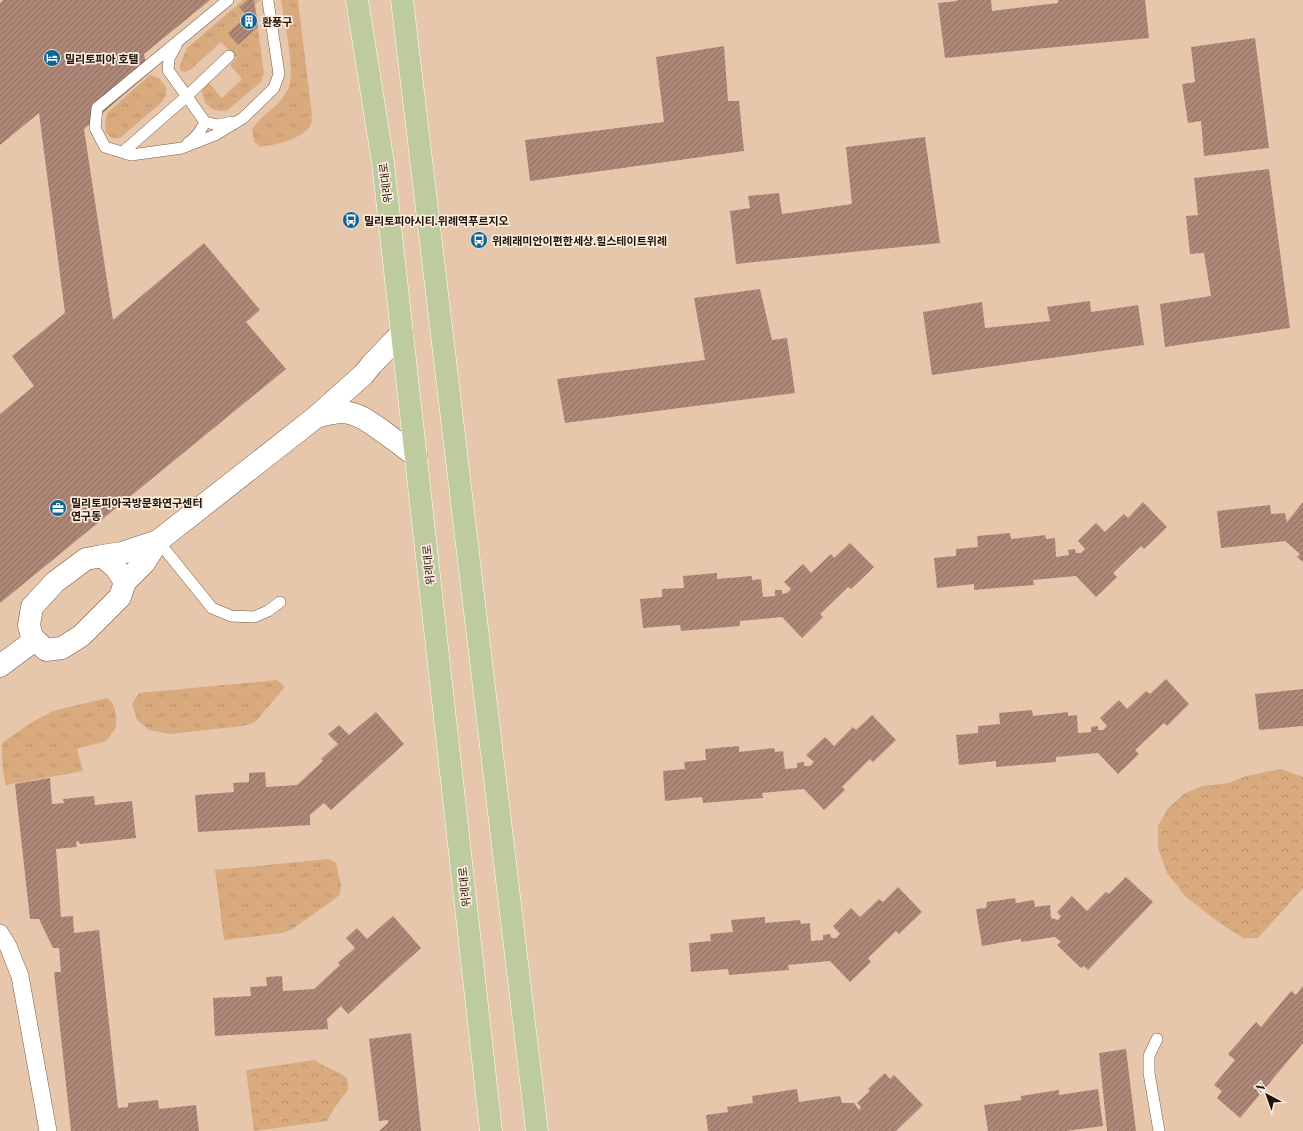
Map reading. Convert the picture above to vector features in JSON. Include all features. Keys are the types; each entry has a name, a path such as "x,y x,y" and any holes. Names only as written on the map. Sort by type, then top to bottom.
{"main road":[{"name":"위례대로","path":"357,0 383,163 491,1131"},
{"path":"402,0 537,1131"}],"street":[{"path":"158,541 122,553 86,559 56,582 32,607 29,625 32,637 46,650 62,648 81,636 120,598 125,582 144,563 158,541 316,416 364,374 402,333"},
{"path":"316,416 338,412 354,414 371,424 416,456"},
{"path":"102,556 116,568 125,582"},
{"path":"0,666 35,640"},
{"path":"0,933 8,946 20,976 48,1131"}],"lane":[{"path":"228,0 96,108 95,128 105,147 131,155 182,148 215,135 243,118 274,88 279,74 268,1"},
{"path":"179,40 169,58 168,70 205,122 218,125 243,118"},
{"path":"123,152 187,96 229,56"},
{"path":"182,148 196,138 205,122"},
{"path":"158,541 212,608 232,616 254,617 268,611 280,602"},
{"path":"1157,1038 1149,1056 1149,1073 1159,1131"}],"green space":[{"path":"243,0 261,0 255,4 264,74 261,82 228,110 218,111 206,104 202,89 209,83 222,98 242,79 230,65 237,58 221,42 190,70 184,72 180,70 180,64 187,48"},
{"path":"281,0 298,0 312,115 311,124 308,129 296,137 281,143 260,147 254,142 252,129 260,119 284,97 290,83 290,60"},
{"path":"150,75 159,78 166,87 166,96 160,104 120,138 113,139 106,133 105,124 107,113"},
{"path":"277,680 285,687 258,719 253,723 243,726 169,734 149,730 137,720 132,704 139,693"},
{"path":"107,698 114,707 116,715 116,728 106,741 77,749 83,771 6,785 2,763 3,742 34,721 53,711"},
{"path":"1281,769 1303,777 1303,888 1258,938 1243,938 1218,922 1185,896 1167,873 1158,848 1158,826 1168,808 1184,794 1202,786 1228,783 1246,776"},
{"path":"329,859 336,863 341,885 340,893 336,898 291,930 282,933 224,940 215,870"},
{"path":"315,1060 347,1078 348,1090 333,1110 327,1121 254,1131 246,1070"}],"building":[{"name":"밀리토피아국방문화연구센터 연구동","path":"3,0 210,0 144,54 148,74 84,129 113,320 204,243 260,310 246,322 286,369 0,603 0,414 34,386 12,356 65,313 39,113 0,145 0,3"},
{"name":"환풍구","path":"248,0 254,0 258,27 238,45 228,33 247,16 239,7"},
{"path":"957,0 991,0 992,11 1058,3 1058,0 1145,0 1149,38 945,58 938,3"},
{"path":"1255,38 1269,148 1204,156 1201,121 1188,123 1182,84 1195,82 1191,47"},
{"path":"724,46 728,101 739,101 744,151 530,181 525,140 664,122 656,57"},
{"path":"925,137 940,243 736,264 730,211 750,208 748,196 779,193 782,214 852,204 846,147"},
{"path":"1269,169 1290,328 1165,347 1160,304 1211,296 1204,253 1190,254 1186,216 1198,215 1194,178"},
{"path":"760,289 772,340 787,338 795,393 565,423 557,379 705,360 694,298"},
{"path":"1090,301 1091,312 1138,305 1144,345 932,375 923,312 982,302 985,328 1050,321 1047,307"},
{"path":"1143,502 1167,527 1144,549 1141,546 1113,573 1117,577 1096,597 1076,576 1033,580 1034,585 974,590 974,584 937,588 934,558 956,556 956,549 978,547 977,536 1010,533 1011,539 1045,535 1046,539 1055,538 1056,557 1069,555 1068,550 1075,549 1076,553 1081,553 1085,549 1078,541 1096,523 1105,532 1124,514 1128,518"},
{"path":"1303,502 1303,562 1297,557 1300,554 1285,541 1221,548 1217,511 1270,505 1271,514 1285,513 1287,522"},
{"path":"850,543 874,567 851,589 848,587 820,614 823,617 802,638 782,617 740,621 740,626 681,631 680,625 643,628 640,599 662,597 662,589 684,588 683,576 717,573 717,579 752,576 752,580 761,579 763,597 775,596 775,590 782,590 782,594 787,593 791,589 784,582 803,564 811,573 831,554 834,558"},
{"path":"1166,679 1189,704 1167,726 1164,723 1135,750 1139,754 1118,774 1098,753 1056,757 1056,762 996,767 996,761 959,765 956,735 978,733 978,726 1000,724 999,713 1032,710 1033,716 1068,712 1068,716 1077,715 1078,733 1091,732 1091,727 1098,726 1098,730 1103,730 1107,726 1100,718 1119,700 1127,709 1146,691 1150,694"},
{"path":"1303,689 1303,726 1259,730 1255,694"},
{"path":"376,712 404,744 331,810 324,803 310,815 310,825 198,832 195,795 234,792 233,783 249,782 249,773 265,772 266,787 297,785 323,761 321,759 338,744 328,734 339,725 349,735"},
{"path":"872,715 896,740 873,762 870,759 842,787 845,790 824,810 804,789 762,793 763,798 703,803 702,797 665,801 663,771 685,769 684,762 706,760 705,749 739,746 739,752 774,748 775,752 783,751 785,769 797,768 797,763 804,762 804,766 810,766 814,762 806,755 825,737 834,746 853,727 856,730"},
{"path":"50,778 52,804 64,803 63,799 94,796 95,805 132,801 136,838 80,844 78,841 76,842 77,847 56,849 61,917 73,916 74,933 99,930 118,1108 128,1107 128,1103 158,1100 159,1109 196,1105 199,1131 71,1131 54,972 61,972 59,948 53,948 39,919 30,919 15,784"},
{"path":"1126,877 1153,902 1088,970 1084,966 1081,968 1057,945 1061,942 1055,937 1021,942 1021,939 982,946 976,909 986,908 987,902 1015,898 1016,903 1034,900 1035,907 1050,905 1051,918 1058,920 1061,916 1057,912 1072,896 1087,911 1106,892 1109,894"},
{"path":"898,887 922,912 899,934 896,931 868,958 871,962 850,982 830,961 788,965 789,970 729,975 728,969 691,972 689,943 711,941 710,934 733,932 731,920 765,917 765,923 800,920 801,924 810,923 811,941 823,940 823,935 830,934 831,938 836,938 840,934 833,926 851,908 860,917 879,899 883,902"},
{"path":"393,916 421,948 348,1014 341,1006 327,1019 328,1029 215,1036 213,998 251,996 250,987 267,986 266,977 282,976 283,991 314,989 340,965 338,963 355,948 346,938 357,928 367,939"},
{"path":"1303,986 1303,1043 1240,1118 1217,1098 1222,1091 1214,1085 1235,1060 1228,1054 1256,1022 1261,1027 1291,991 1296,995"},
{"path":"411,1033 421,1131 379,1131 388,1123 388,1120 379,1121 369,1039"},
{"path":"1126,1049 1136,1131 1107,1131 1099,1053"},
{"path":"885,1073 890,1079 894,1075 923,1105 896,1131 708,1131 706,1115 728,1112 727,1107 753,1103 752,1096 797,1089 799,1102 840,1096 842,1103 854,1103 859,1110 861,1107 857,1103 870,1091 868,1089"},
{"path":"1098,1089 1103,1126 1066,1131 988,1131 984,1105 1021,1100 1021,1096 1059,1090 1059,1095"}],"place":[{"name":"환풍구","path":"249,21"},
{"name":"밀리토피아 호텔","path":"52,58"},
{"name":"밀리토피아시티.위례역푸르지오","path":"351,220"},
{"name":"위례래미안이편한세상.힐스테이트위례","path":"479,240"},
{"name":"밀리토피아국방문화연구센터 연구동","path":"58,508"}]}
